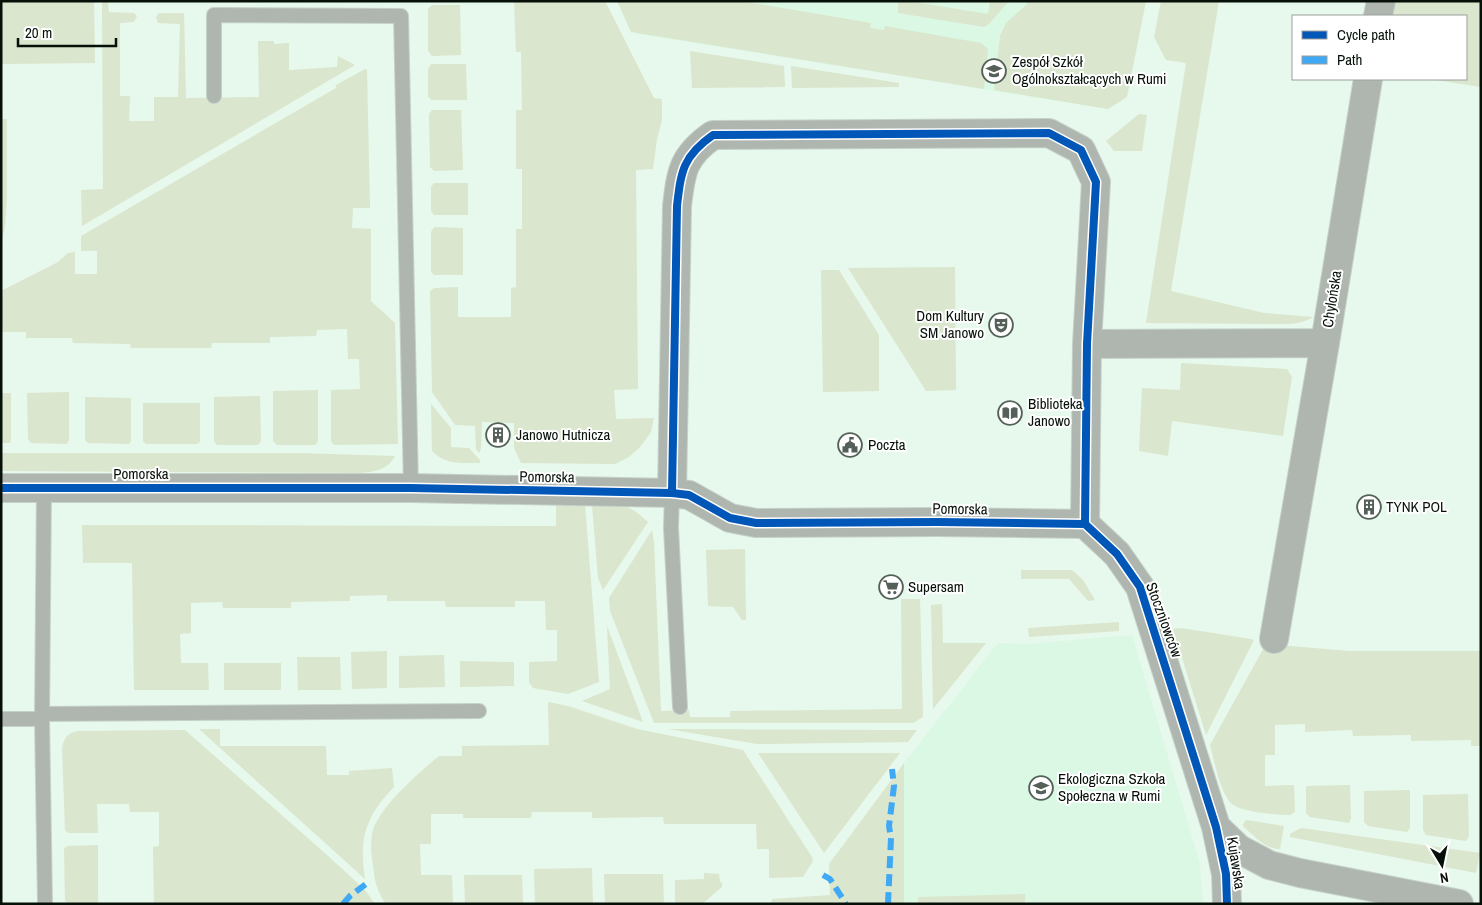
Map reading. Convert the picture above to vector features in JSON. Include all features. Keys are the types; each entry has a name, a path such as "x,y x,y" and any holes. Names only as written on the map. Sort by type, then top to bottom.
{"street":[{"path":"1378,15 1380,1"},
{"name":"Chylońska","path":"1087,344 1325,343 1368,80"},
{"path":"672,493 677,206 680,175 692,152 713,135 1049,133 1081,150 1096,182 1087,344 1085,524"},
{"path":"1274,639 1325,343"},
{"name":"Pomorska","path":"1,488 411,488 672,493 689,495 730,518 756,523 1085,524"},
{"name":"Stoczniowców","path":"1085,524 1117,554 1140,587 1216,827"},
{"name":"Kujawska","path":"1216,827 1226,874 1227,904"},
{"name":"Kujawska","path":"1216,827 1239,849 1274,866 1300,873 1460,904"}],"lane":[{"path":"214,96 214,15 401,16 411,488"},
{"path":"44,488 42,716 45,904"},
{"path":"672,493 671,528 680,707"},
{"path":"1,720 42,716 479,711"}],"shaded area":[{"path":"1,1 94,1 95,63 1,64"},
{"path":"102,1 108,1 109,12 134,13 137,16 134,22 120,23 120,96 130,96 129,121 154,121 154,97 178,97 180,24 158,23 156,17 159,13 184,13 186,98 259,97 258,41 274,41 274,44 289,43 289,70 337,67 338,56 355,65 82,226 81,190 103,189"},
{"path":"514,1 605,1 654,98 662,99 662,120 653,169 636,170 638,389 614,390 616,419 654,418 651,432 641,446 629,457 615,464 521,463 514,448 514,423 482,422 481,448 479,453 476,449 475,426 455,425 432,392 430,291 434,288 458,287 458,317 511,317 511,288 516,287 516,229 522,229 522,169 516,169 516,110 522,110 521,52 516,52"},
{"path":"617,1 741,1 871,23 870,28 884,30 885,26 981,43 988,49 984,89 631,32"},
{"name":"Zespół Szkół Ogólnokształcących w Rumi","path":"626,1 1129,1 1108,109 638,34"},
{"path":"898,1 988,14 990,1 1009,1 989,24 984,27 898,13"},
{"path":"1027,1 1146,1 1127,97 1108,109 994,90 1000,36 1006,23 1027,4"},
{"path":"1161,1 1219,1 1171,291 1264,313 1313,317 1309,319 1287,324 1146,323 1186,63 1166,60 1154,37"},
{"path":"1395,1 1481,1 1481,87 1436,80 1467,80 1467,15 1393,15"},
{"path":"432,5 460,5 461,55 432,56 428,51 428,9"},
{"path":"690,51 784,66 785,87 692,88"},
{"path":"431,64 466,64 467,100 432,100 428,97 428,69"},
{"path":"791,66 899,83 899,87 792,88"},
{"path":"365,69 367,70 370,208 353,208 352,228 371,229 371,301 395,323 398,444 334,445 331,441 331,390 360,389 359,359 348,359 347,329 317,330 316,336 270,337 270,343 212,343 211,348 131,348 130,344 73,343 72,338 26,338 26,332 1,332 1,291 58,262 68,253 75,252 75,274 97,274 97,251 81,251 81,236 336,88 336,85"},
{"path":"432,110 461,110 463,170 434,171 430,167 429,114"},
{"path":"1139,114 1147,115 1142,151 1114,151 1106,141"},
{"path":"1,119 7,119 7,197 1,247"},
{"path":"434,183 468,183 468,215 434,215 431,211 431,187"},
{"path":"434,227 463,228 463,275 434,275 431,272 431,232"},
{"path":"955,267 956,390 926,391 848,268"},
{"path":"821,270 839,270 879,335 879,391 823,392"},
{"path":"1181,363 1287,369 1292,377 1283,436 1172,421 1168,456 1139,451 1142,388 1180,390"},
{"path":"318,390 318,441 315,445 277,445 273,441 273,391"},
{"path":"69,392 69,440 67,444 31,443 28,439 27,393"},
{"path":"1,393 11,393 10,443 1,443"},
{"path":"260,396 261,441 258,445 217,445 214,441 214,397"},
{"path":"85,397 131,398 131,441 129,444 88,443 85,440"},
{"path":"143,403 200,403 200,442 197,444 146,444 143,441"},
{"path":"431,404 451,428 451,447 469,448 480,460 480,463 448,461 437,456 432,451"},
{"path":"1,453 300,453 395,456 384,467 375,471 359,473 1,471"},
{"path":"556,503 585,505 599,682 568,694 533,688 529,682 529,662 557,661 557,630 546,630 545,601 515,601 515,607 446,607 445,601 387,601 387,595 350,596 350,601 291,602 291,608 223,608 222,602 191,603 191,633 180,634 181,663 208,663 209,690 134,690 132,563 83,563 82,525 556,526"},
{"path":"592,505 628,507 648,522 603,590 598,578"},
{"path":"652,530 661,711 689,710 690,717 730,717 730,711 902,709 901,599 920,599 923,717 913,723 654,723 610,611 609,598"},
{"path":"745,549 746,620 742,620 733,607 708,606 706,550"},
{"path":"1021,570 1072,570 1083,580 1095,600 1088,601 1069,579 1021,579"},
{"path":"942,604 943,643 986,643 933,709 931,605"},
{"path":"1119,622 1119,631 1029,637 1028,628"},
{"path":"607,626 643,722 582,701 610,689"},
{"path":"1181,628 1254,640 1206,735 1173,629"},
{"name":"Ekologiczna Szkoła Społeczna w Rumi","path":"1132,635 1200,864 1203,904 904,904 904,763 998,643 1027,644"},
{"path":"1266,644 1349,651 1481,651 1481,746 1471,746 1471,740 1411,741 1411,735 1353,736 1352,730 1305,732 1305,724 1275,725 1275,755 1265,755 1265,786 1294,785 1295,812 1290,815 1242,809 1231,803 1227,798 1218,776 1210,745"},
{"path":"387,651 387,688 352,689 351,652"},
{"path":"444,655 445,687 399,688 399,656"},
{"path":"297,657 340,657 341,690 298,690"},
{"path":"460,661 514,662 514,686 460,687"},
{"path":"224,663 281,663 281,690 224,690"},
{"path":"548,702 568,706 637,729 743,750 812,857 813,861 803,877 769,878 769,849 757,849 756,824 664,824 663,817 592,818 592,812 532,812 531,818 463,818 463,814 431,814 431,844 420,844 421,875 452,875 453,904 386,904 380,895 375,880 371,838 378,820 392,800 439,756 462,756 462,746 549,745"},
{"path":"199,729 220,729 220,746 326,746 327,775 349,775 349,771 392,768 394,787 376,808 366,829 363,852 365,879"},
{"path":"668,729 917,730 908,742 757,744"},
{"path":"185,730 326,854 365,890 375,904 154,904 153,847 159,846 159,812 130,812 129,804 97,804 98,833 68,833 65,830 62,748 65,739 69,735 78,731"},
{"path":"758,753 900,753 824,853"},
{"path":"904,763 904,904 771,903 772,899 830,895 829,864"},
{"path":"1350,785 1351,819 1349,823 1310,817 1306,813 1306,786"},
{"path":"1410,790 1410,828 1407,832 1368,826 1364,822 1364,791"},
{"path":"1468,794 1469,836 1466,841 1426,835 1423,830 1423,795"},
{"path":"1246,820 1284,826 1280,849 1269,847 1255,837 1243,826"},
{"path":"1301,828 1480,853 1476,873 1290,837 1290,834"},
{"path":"98,845 98,904 68,904 65,901 64,849 67,846"},
{"path":"592,868 593,904 535,904 534,869"},
{"path":"704,873 719,874 722,887 702,904 675,904 675,880 704,879"},
{"path":"604,874 663,874 664,904 605,904"},
{"path":"464,875 522,875 523,904 465,904"},
{"path":"1025,894 1025,904 918,904 918,897"}],"marked path":[{"path":"888,904 891,838 889,826 894,786 892,769"},
{"path":"823,875 830,879 846,904"},
{"path":"343,904 366,884"}],"cycle path":[{"path":"672,493 677,206 685,165 689,157 703,143 713,135 1049,133 1081,150 1096,182 1087,344 1085,524 1117,554 1140,587 1216,827 1226,874 1227,904"},
{"path":"1,488 411,488 672,493 689,495 730,518 756,523 937,522 1085,524"}],"place":[{"name":"Zespół Szkół Ogólnokształcących w Rumi","path":"994,71"},
{"name":"Dom Kultury SM Janowo","path":"1001,325"},
{"name":"Biblioteka Janowo","path":"1010,413"},
{"name":"Janowo Hutnicza","path":"498,435"},
{"name":"Poczta","path":"850,445"},
{"name":"TYNK POL","path":"1369,507"},
{"name":"Supersam","path":"891,587"},
{"name":"Ekologiczna Szkoła Społeczna w Rumi","path":"1041,788"}]}
